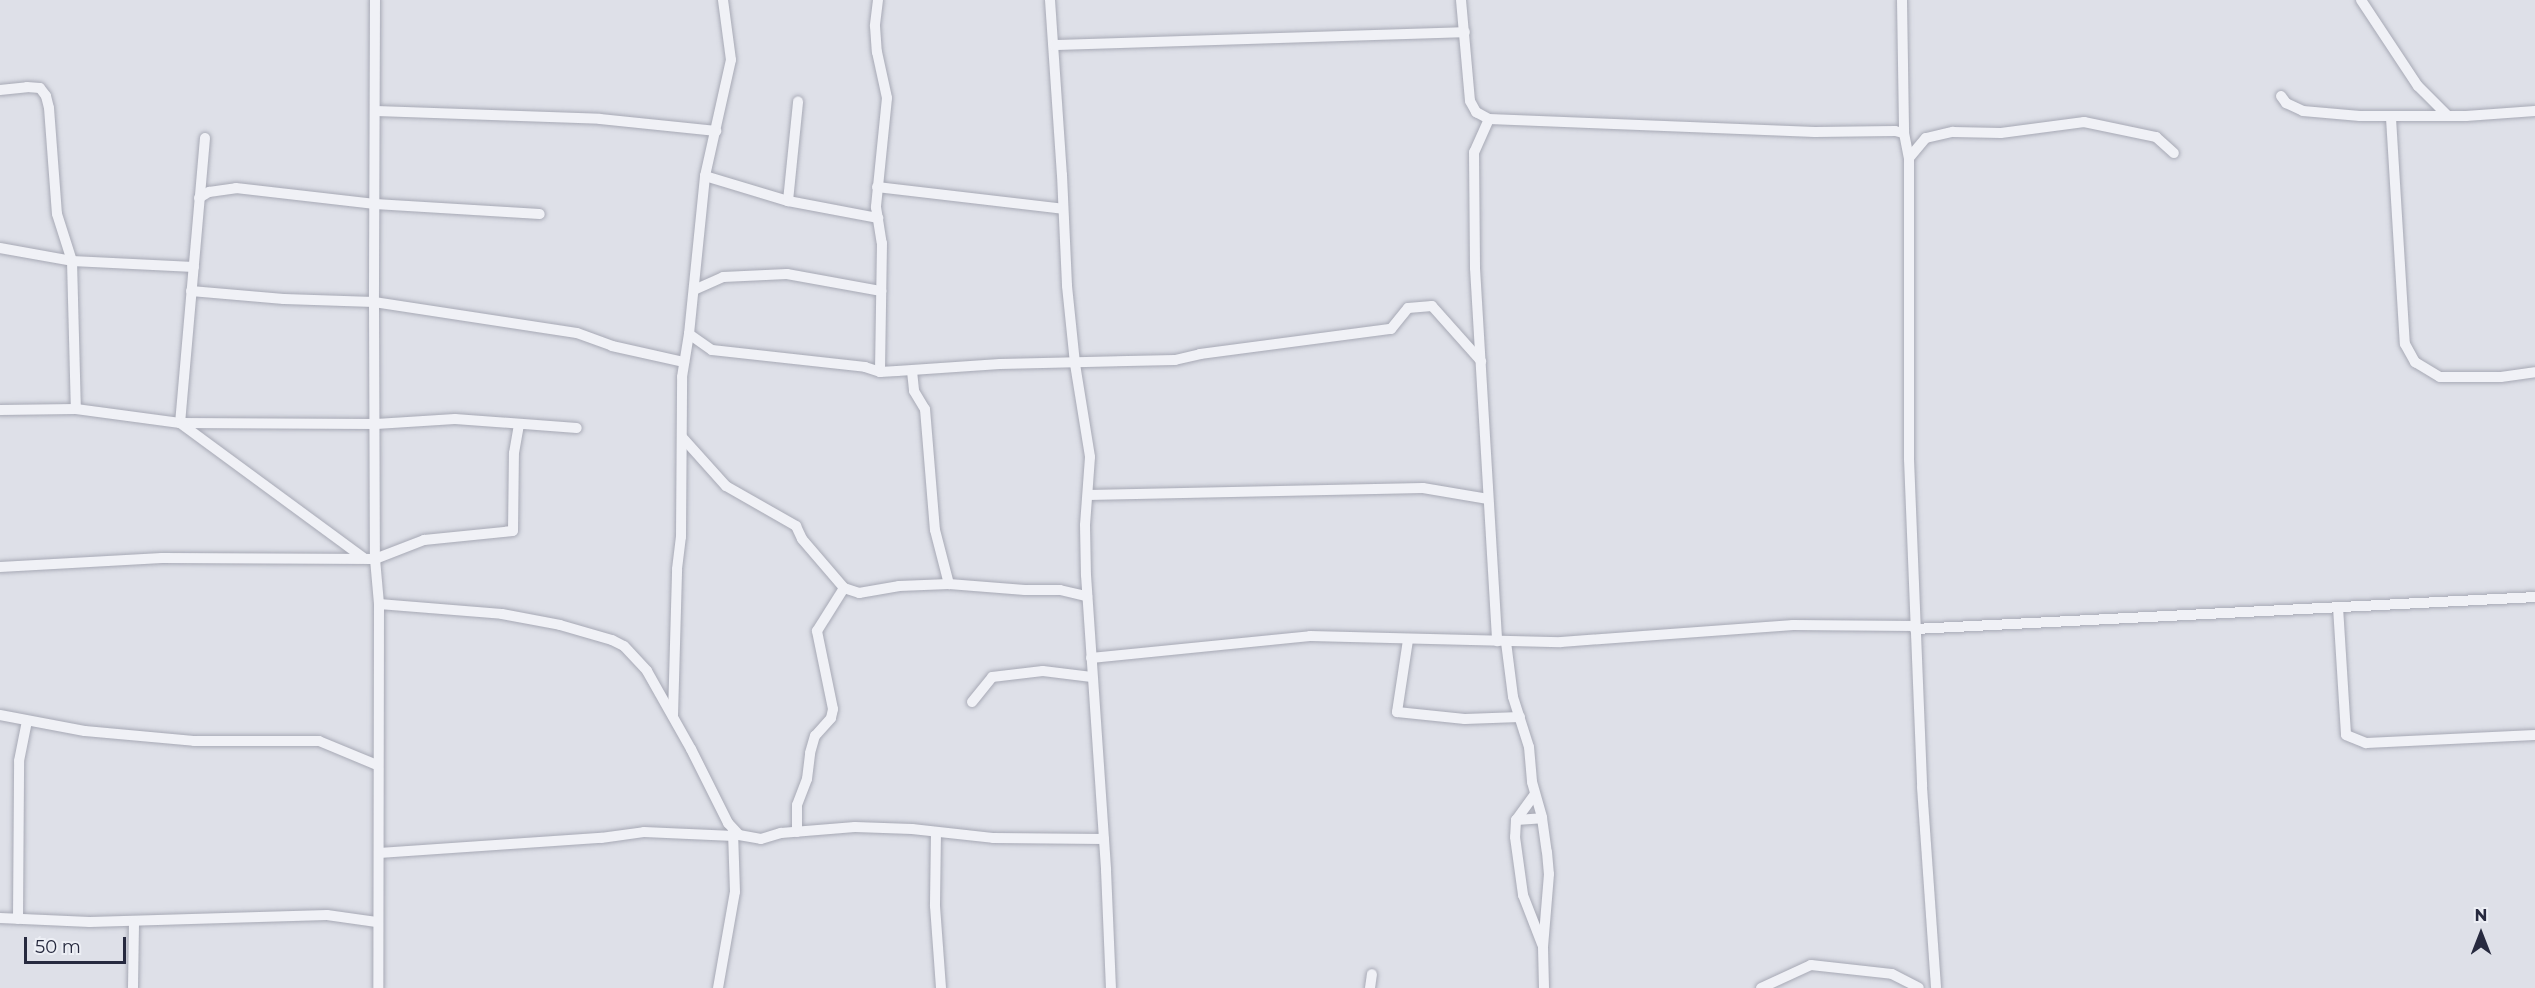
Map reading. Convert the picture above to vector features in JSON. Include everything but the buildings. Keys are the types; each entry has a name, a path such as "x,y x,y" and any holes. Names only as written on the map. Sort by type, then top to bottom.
{"street":[{"path":"375,0 376,424 370,558 379,604 378,988"},
{"path":"673,716 677,569 681,537 684,362 694,290 705,176 730,60 723,0"},
{"path":"878,0 875,26 877,52 887,98 878,187 878,218 882,243 880,372"},
{"path":"1050,0 1067,286 1075,364 1090,457 1085,525 1087,596 1104,839 1111,988"},
{"path":"1461,0 1470,101 1476,112 1489,119 1815,132 1895,131 1904,133"},
{"path":"1902,0 1904,133 1909,158 1909,459 1922,787 1936,988"},
{"path":"2361,0 2418,86 2446,114"},
{"path":"1053,45 1465,32"},
{"path":"0,90 40,88 50,108 57,214 72,261 76,409"},
{"path":"2282,96 2286,103 2303,111 2391,118 2535,111"},
{"path":"788,201 798,102"},
{"path":"376,111 600,119 716,131"},
{"path":"2391,118 2406,344 2415,362 2440,377 2501,377 2535,372"},
{"path":"1489,119 1474,152 1475,268 1488,499 1502,642 1513,697 1529,747 1549,874 1543,947 1544,988"},
{"path":"1909,158 1926,138 1953,132 2001,133 2084,122 2156,137 2174,153"},
{"path":"180,423 205,138"},
{"path":"705,176 788,201 878,218"},
{"path":"878,187 1064,209"},
{"path":"199,198 216,190 236,188 375,204 540,214"},
{"path":"0,248 72,261 194,267"},
{"path":"694,290 723,277 787,274 881,291"},
{"path":"191,291 284,299 374,302 577,333 612,346 684,362"},
{"path":"689,334 712,350 865,367 880,372 912,371 1000,364 1175,360 1200,354 1391,329 1408,308 1432,306 1481,361"},
{"path":"912,371 914,391 925,409 935,530 949,584"},
{"path":"0,410 76,409 180,423 376,424 455,419 577,428"},
{"path":"180,423 370,558"},
{"path":"0,567 162,558 370,558 424,540 513,531 514,453 519,424"},
{"path":"682,437 726,486 796,526 802,539 844,588 859,593 899,586 949,584 1025,590 1060,590 1087,596"},
{"path":"1088,495 1423,488 1488,499"},
{"path":"797,832 797,805 807,779 810,753 816,736 831,718 832,708 817,631 844,588"},
{"path":"1091,658 1310,636 1561,642 1793,625 1915,628 2535,597"},
{"path":"379,604 502,614 612,640 636,656 673,716 733,832 735,892 718,988"},
{"path":"2338,607 2346,735 2366,743 2535,735"},
{"path":"1408,640 1397,712 1465,719 1520,717"},
{"path":"972,702 992,677 1043,671 1092,677"},
{"path":"0,715 85,731 194,741 319,741 377,765"},
{"path":"18,919 19,761 27,721"},
{"path":"1535,794 1516,820 1517,857 1523,895 1543,947"},
{"path":"1516,820 1542,818"},
{"path":"380,853 601,838 645,831 733,832 761,839 781,833 855,827 993,838 1104,839"},
{"path":"936,832 935,906 941,988"},
{"path":"0,918 134,921 327,915 377,922"},
{"path":"134,921 134,988"},
{"path":"1761,988 1811,965 1892,974 1918,988"},
{"path":"1370,988 1372,974"}]}
